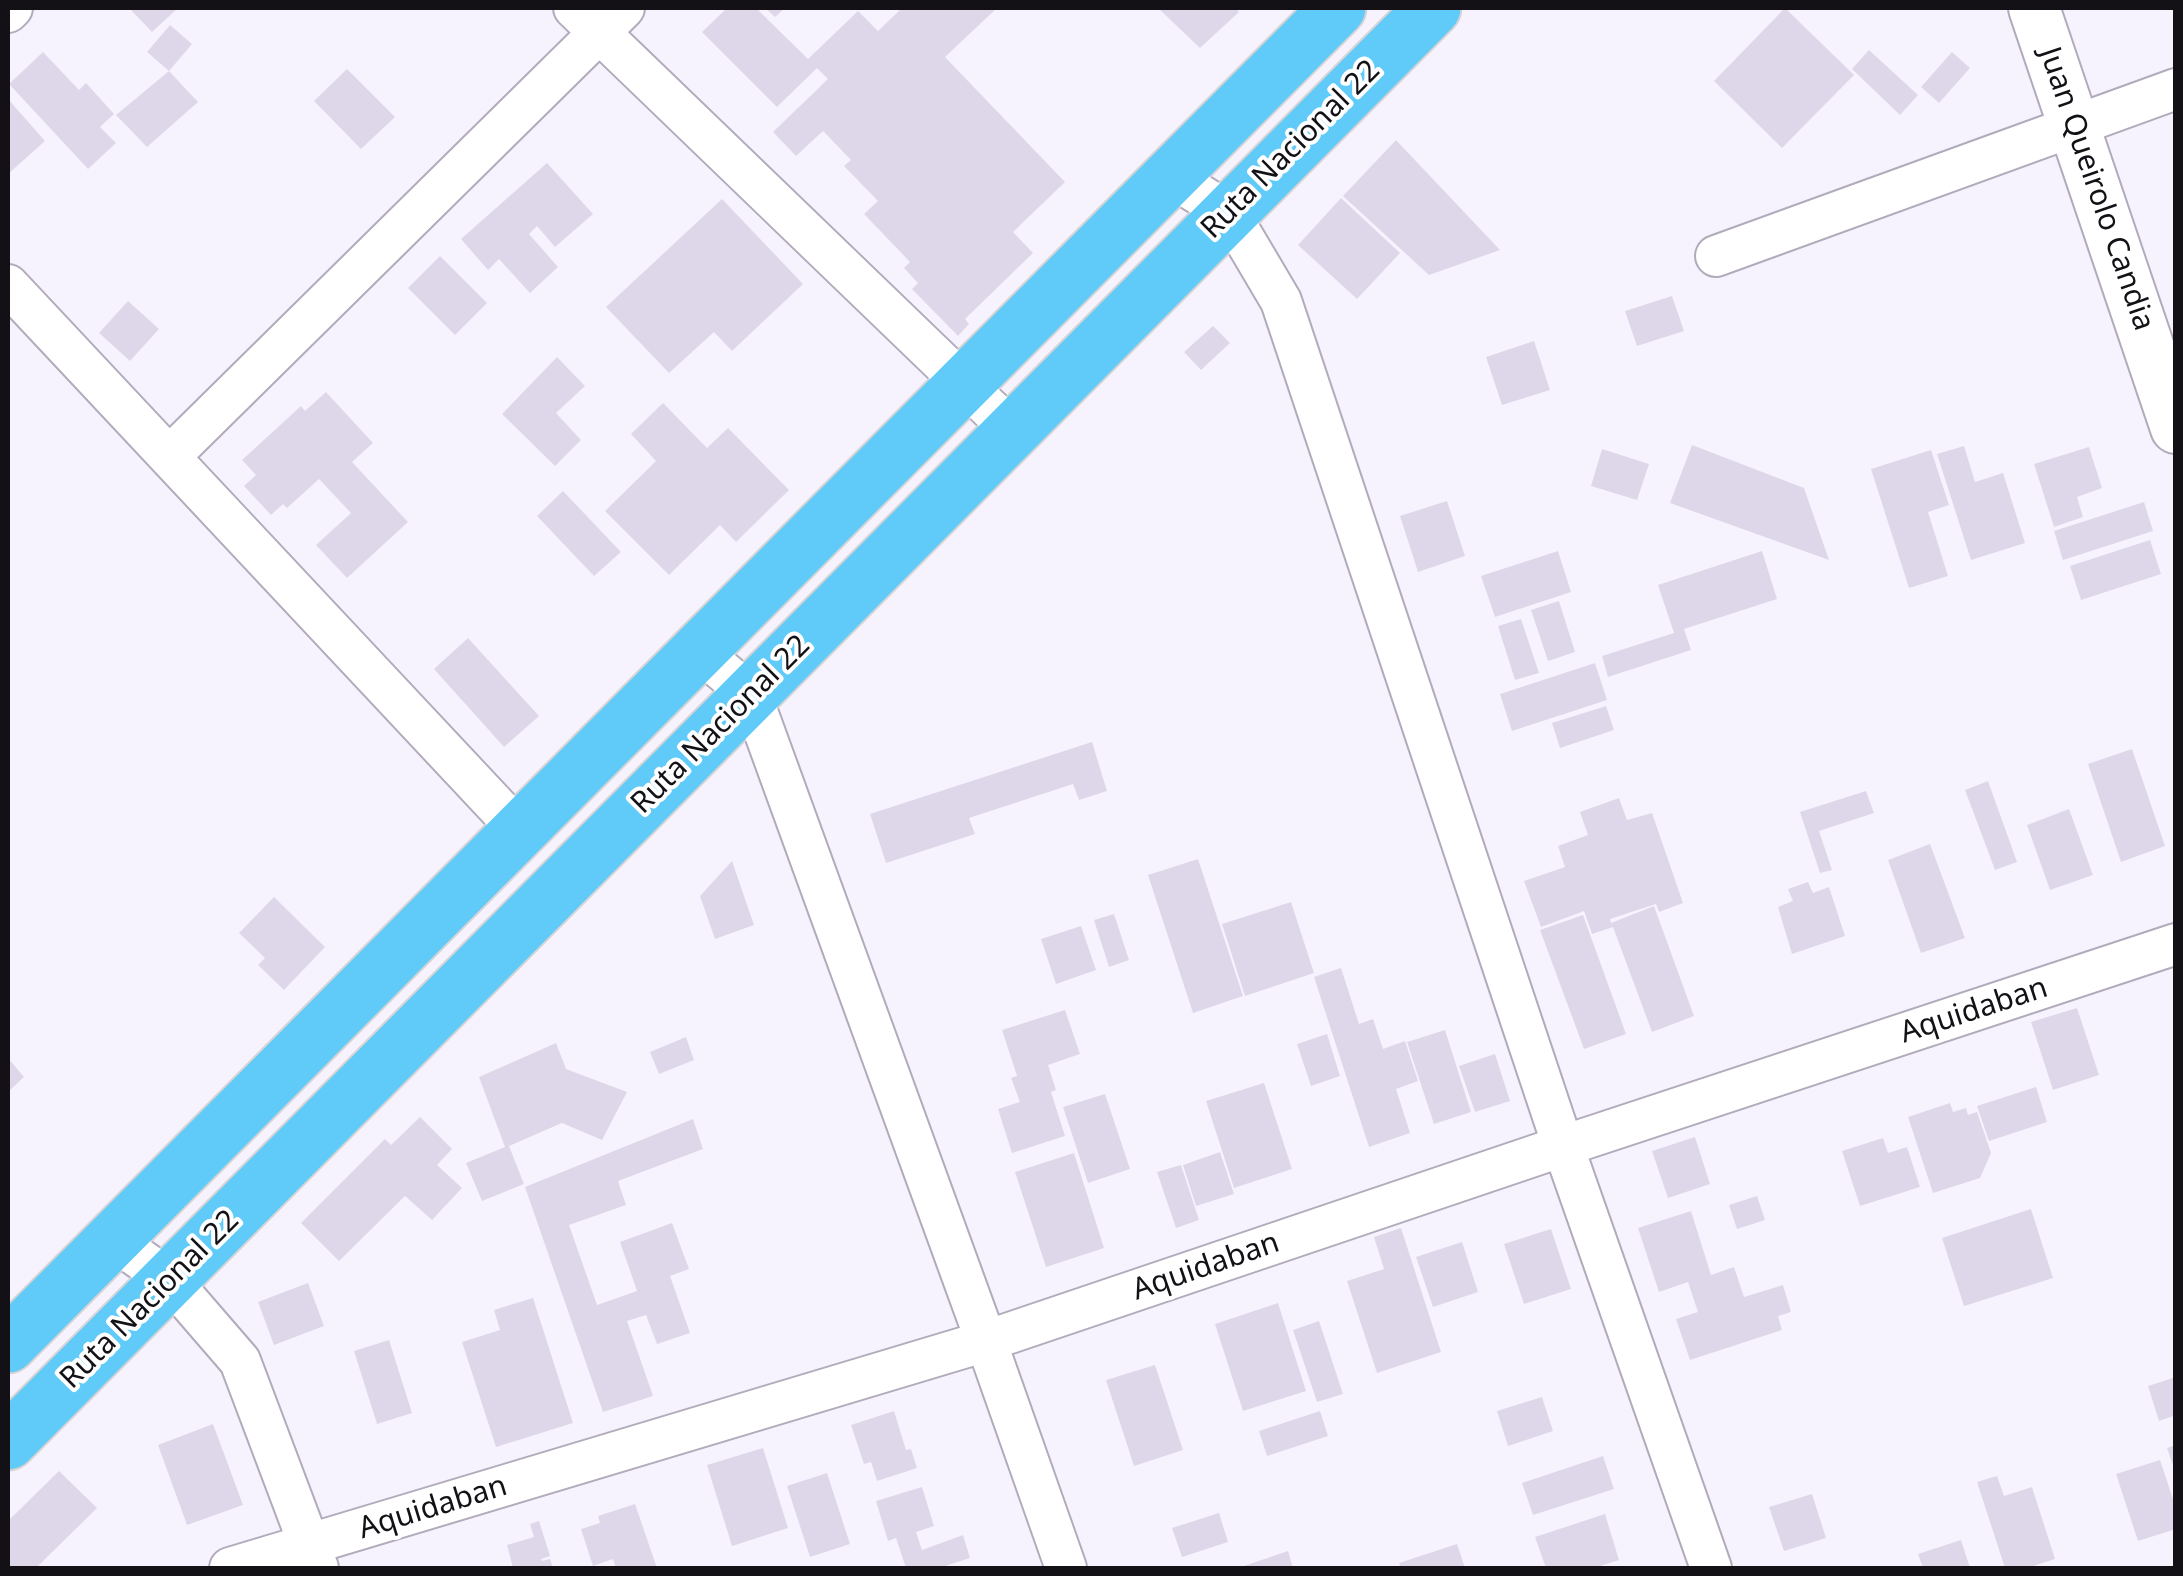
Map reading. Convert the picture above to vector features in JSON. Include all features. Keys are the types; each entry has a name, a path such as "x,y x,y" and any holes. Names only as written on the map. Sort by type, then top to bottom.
{"highway":[{"path":"8,1345 1338,8"},
{"name":"Ruta Nacional 22","path":"8,1442 1433,8"}],"street":[{"name":"Juan Queirolo Candia","path":"2034,8 2176,428"},
{"path":"170,456 599,16 1014,430"},
{"path":"1716,256 2176,90"},
{"path":"1170,176 1229,213 1281,301 1562,1146 1710,1568"},
{"path":"8,285 519,830"},
{"path":"698,650 751,695 1066,1568"},
{"name":"Aquidaban","path":"230,1568 314,1557 986,1341 2176,944"},
{"path":"112,1239 170,1280 240,1361 314,1557"}],"building":[{"path":"129,8 178,8 152,32"},
{"path":"727,8 756,8 808,59 858,11 878,31 902,8 997,8 945,57 1065,182 1013,232 1033,253 965,319 969,324 958,336 912,289 918,283 904,268 910,262 864,214 878,201 844,166 851,160 823,131 796,156 773,132 828,79 817,68 777,107 702,32"},
{"path":"765,8 785,8 775,17"},
{"path":"1158,8 1235,8 1239,12 1200,48"},
{"path":"1785,8 1854,75 1782,148 1714,81"},
{"path":"170,25 192,44 169,71 147,52"},
{"path":"1869,50 1918,95 1900,115 1852,69"},
{"path":"43,52 79,90 86,83 114,114 100,127 116,143 88,169 9,84"},
{"path":"1952,52 1970,68 1939,103 1921,87"},
{"path":"347,69 395,117 361,149 314,101"},
{"path":"169,71 198,102 147,147 116,115"},
{"path":"8,99 45,141 8,174"},
{"path":"1396,140 1500,250 1429,275 1343,196"},
{"path":"547,163 593,214 555,247 537,226 529,234 558,267 530,293 499,259 488,270 461,239"},
{"path":"1341,198 1400,253 1357,299 1298,245"},
{"path":"722,199 803,284 732,351 714,332 669,373 606,307"},
{"path":"440,256 487,303 455,335 408,288"},
{"path":"1672,296 1684,331 1637,346 1625,311"},
{"path":"128,301 159,329 130,361 99,333"},
{"path":"1213,326 1230,343 1201,370 1184,352"},
{"path":"1534,341 1550,390 1502,405 1486,357"},
{"path":"557,357 585,386 556,413 581,440 555,466 502,414"},
{"path":"326,392 373,443 352,462 408,522 347,578 316,545 351,513 319,479 287,508 283,504 271,515 244,486 256,475 242,460 301,406 305,411"},
{"path":"663,403 707,448 728,428 789,490 736,542 720,525 669,575 605,511 656,461 631,434"},
{"path":"1692,445 1804,488 1829,560 1670,503"},
{"path":"1964,446 1975,482 2003,473 2025,543 1971,560 1937,454"},
{"path":"2089,447 2102,488 2077,497 2083,517 2054,527 2034,464"},
{"path":"1602,449 1649,464 1637,500 1591,486"},
{"path":"1931,450 1949,505 1928,512 1948,576 1909,588 1871,469"},
{"path":"563,491 621,552 594,576 537,516"},
{"path":"1447,501 1465,556 1418,572 1400,516"},
{"path":"2144,502 2153,531 2063,560 2054,531"},
{"path":"2150,540 2161,574 2081,600 2070,566"},
{"path":"1558,551 1571,592 1495,617 1481,576"},
{"path":"1762,551 1777,599 1684,629 1691,650 1608,677 1602,656 1674,633 1658,585"},
{"path":"1559,601 1575,652 1548,661 1531,610"},
{"path":"1521,619 1539,673 1515,680 1498,626"},
{"path":"468,638 539,716 504,747 434,669"},
{"path":"1595,663 1607,700 1512,731 1500,694"},
{"path":"1606,706 1614,730 1560,748 1552,723"},
{"path":"1092,742 1107,791 1079,800 1073,784 969,818 975,834 886,863 870,814"},
{"path":"2132,749 2165,846 2121,862 2088,764"},
{"path":"1988,781 2017,862 1995,870 1965,790"},
{"path":"1866,791 1874,813 1819,831 1832,870 1820,873 1800,812"},
{"path":"1619,798 1627,820 1652,813 1683,903 1659,912 1656,904 1610,919 1611,923 1654,906 1694,1016 1652,1032 1613,927 1592,934 1584,911 1541,927 1524,881 1565,867 1558,846 1588,835 1580,812"},
{"path":"2069,809 2093,875 2050,890 2027,825"},
{"path":"1930,844 1965,938 1921,953 1888,860"},
{"path":"1198,859 1243,996 1193,1013 1148,875"},
{"path":"732,861 754,925 715,939 700,896"},
{"path":"1808,882 1813,893 1829,887 1845,936 1792,954 1778,907 1793,901 1788,889"},
{"path":"274,897 325,947 284,990 258,965 265,958 239,933"},
{"path":"1291,902 1314,973 1245,996 1222,924"},
{"path":"1114,914 1129,960 1109,967 1094,920"},
{"path":"1583,915 1626,1034 1584,1049 1540,930"},
{"path":"1081,926 1096,970 1056,984 1041,939"},
{"path":"1341,968 1359,1024 1373,1019 1383,1049 1405,1041 1418,1081 1396,1089 1410,1133 1369,1147 1314,977"},
{"path":"2077,1008 2099,1075 2053,1090 2031,1022"},
{"path":"1065,1010 1080,1054 1048,1065 1056,1090 1051,1092 1065,1136 1012,1153 998,1109 1020,1102 1011,1078 1017,1076 1002,1030"},
{"path":"1445,1030 1471,1112 1434,1124 1407,1042"},
{"path":"1327,1034 1340,1076 1311,1086 1297,1044"},
{"path":"686,1037 694,1060 659,1074 650,1052"},
{"path":"556,1043 566,1069 627,1092 602,1140 562,1123 509,1146 524,1184 482,1201 466,1163 505,1147 479,1077"},
{"path":"1495,1054 1510,1101 1475,1112 1459,1066"},
{"path":"8,1058 24,1077 8,1092"},
{"path":"1264,1083 1292,1169 1234,1188 1206,1101"},
{"path":"2036,1087 2047,1122 1989,1141 1977,1106"},
{"path":"1105,1094 1130,1169 1088,1183 1063,1107"},
{"path":"1950,1103 1953,1112 1966,1108 1968,1115 1977,1112 1991,1153 1980,1178 1933,1193 1908,1117"},
{"path":"420,1117 452,1149 437,1165 462,1188 432,1220 405,1196 339,1261 301,1223 385,1139 391,1145"},
{"path":"693,1119 703,1149 618,1181 626,1205 569,1225 597,1305 637,1291 620,1242 672,1223 689,1269 670,1276 690,1333 657,1344 646,1315 627,1321 653,1396 603,1412 525,1187"},
{"path":"1695,1137 1710,1184 1668,1198 1652,1151"},
{"path":"1883,1138 1888,1153 1907,1147 1920,1187 1860,1206 1842,1151"},
{"path":"1220,1152 1234,1194 1196,1206 1183,1165"},
{"path":"1074,1153 1104,1248 1046,1267 1015,1172"},
{"path":"1181,1165 1199,1220 1176,1228 1157,1172"},
{"path":"1757,1196 1765,1220 1737,1229 1729,1205"},
{"path":"2031,1209 2053,1278 1964,1306 1942,1238"},
{"path":"1691,1211 1711,1275 1734,1267 1744,1297 1783,1285 1791,1312 1778,1316 1782,1330 1690,1360 1676,1319 1698,1312 1688,1282 1659,1292 1638,1228"},
{"path":"1401,1228 1441,1352 1377,1373 1347,1281 1384,1269 1374,1237"},
{"path":"1551,1229 1571,1289 1524,1304 1504,1244"},
{"path":"1462,1242 1478,1292 1433,1307 1416,1257"},
{"path":"308,1283 324,1326 274,1345 258,1302"},
{"path":"533,1298 573,1423 496,1447 462,1342 500,1330 494,1310"},
{"path":"1278,1303 1306,1391 1243,1411 1215,1324"},
{"path":"1319,1321 1343,1394 1317,1402 1293,1330"},
{"path":"389,1340 412,1413 377,1424 354,1351"},
{"path":"1155,1365 1183,1450 1134,1466 1106,1380"},
{"path":"2176,1377 2176,1415 2159,1421 2148,1386"},
{"path":"1542,1397 1553,1431 1508,1446 1497,1411"},
{"path":"894,1411 906,1450 911,1449 917,1468 877,1481 871,1462 864,1464 851,1425"},
{"path":"1320,1411 1328,1436 1267,1456 1259,1431"},
{"path":"213,1424 243,1505 187,1525 158,1445"},
{"path":"2176,1445 2176,1471 2175,1471 2167,1448"},
{"path":"763,1448 788,1528 732,1546 707,1465"},
{"path":"1603,1456 1614,1489 1533,1515 1522,1483"},
{"path":"2160,1460 2176,1508 2176,1529 2138,1541 2116,1474"},
{"path":"59,1471 97,1508 36,1568 8,1568 8,1521"},
{"path":"827,1473 850,1544 810,1557 787,1486"},
{"path":"1997,1476 2004,1496 2032,1487 2055,1559 2027,1568 2005,1568 1977,1482"},
{"path":"922,1487 934,1526 916,1532 922,1550 963,1535 970,1558 939,1568 906,1568 896,1538 888,1541 876,1501"},
{"path":"1812,1494 1826,1538 1784,1551 1769,1507"},
{"path":"635,1504 657,1568 616,1568 613,1559 593,1566 581,1529 600,1523 598,1516"},
{"path":"1219,1513 1228,1542 1182,1557 1172,1528"},
{"path":"1605,1514 1619,1560 1594,1568 1546,1568 1535,1537"},
{"path":"539,1521 550,1556 541,1559 550,1559 553,1568 513,1568 507,1545 534,1537 530,1524"},
{"path":"1961,1540 1970,1568 1923,1568 1918,1554"},
{"path":"1457,1544 1465,1568 1401,1568 1399,1563"},
{"path":"1288,1551 1293,1568 1238,1568"}]}
